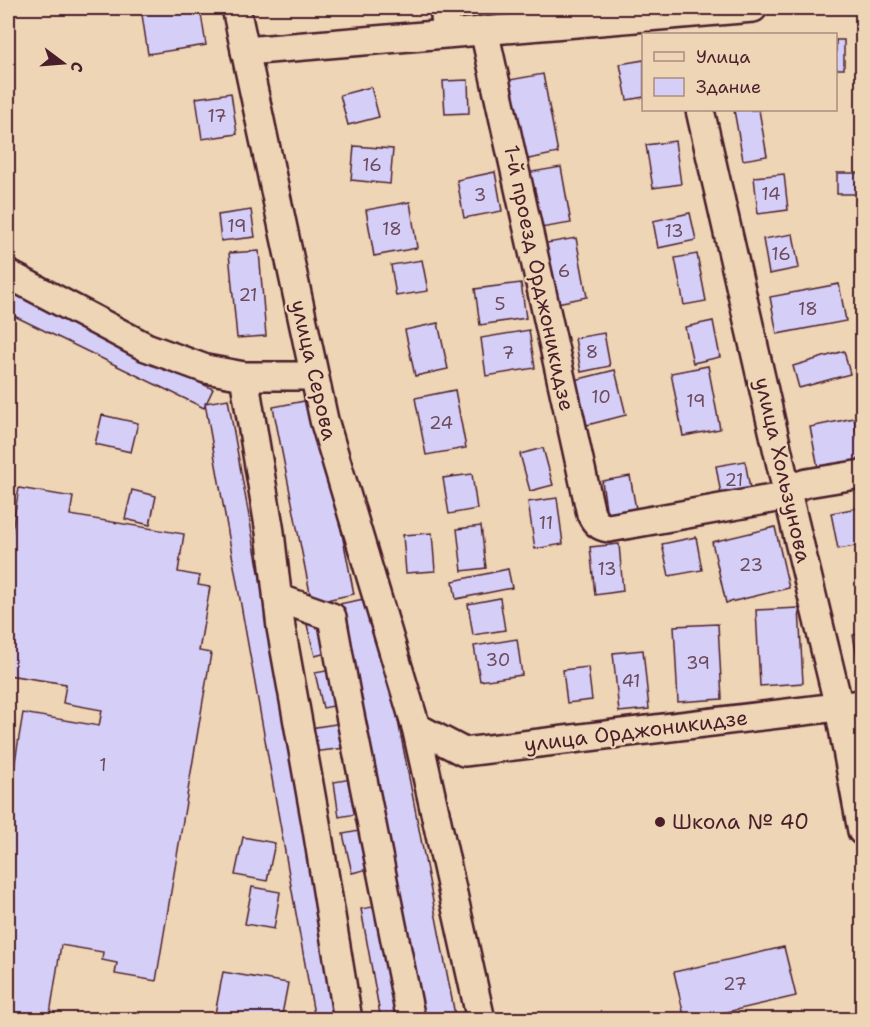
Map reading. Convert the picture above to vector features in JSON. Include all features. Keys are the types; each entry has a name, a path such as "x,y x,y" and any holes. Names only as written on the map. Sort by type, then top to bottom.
{"street":[{"name":"улица Серова","path":"236,8 324,420 416,726 481,1020"},
{"path":"245,51 445,20 484,30 679,19 753,8"},
{"name":"1-й проезд Орджоникидзе","path":"484,30 591,514 599,525 609,528 788,493"},
{"name":"улица Хользунова","path":"700,111 788,493 851,706 862,831"},
{"path":"8,274 146,347 206,369 244,376 314,376"},
{"path":"244,376 270,532 281,628 316,822 348,1020"},
{"path":"788,493 807,483 862,474"},
{"path":"278,598 332,617 411,1020"},
{"name":"улица Орджоникидзе","path":"416,726 464,752 851,706"}],"building":[{"path":"141,8 200,8 206,45 148,54"},
{"path":"837,40 844,40 844,69 837,69"},
{"path":"642,60 642,97 627,100 620,64"},
{"path":"543,74 558,153 519,161 504,81"},
{"path":"468,80 469,113 445,114 443,81"},
{"path":"371,87 379,117 348,125 340,95"},
{"path":"231,93 237,134 202,139 196,98"},
{"path":"734,111 759,111 767,156 743,160"},
{"path":"675,141 681,184 653,188 646,145"},
{"path":"354,146 393,149 390,184 351,180"},
{"path":"561,167 571,223 529,230 520,174"},
{"path":"495,172 502,211 464,218 457,180"},
{"path":"837,173 862,173 862,194 837,194"},
{"path":"784,174 788,210 758,214 754,177"},
{"path":"410,202 417,248 374,256 366,210"},
{"path":"251,210 255,237 221,241 218,215"},
{"path":"690,213 696,240 658,248 653,221"},
{"path":"793,234 799,268 769,274 763,239"},
{"path":"576,238 587,297 552,304 541,244"},
{"path":"259,251 266,336 237,338 229,253"},
{"path":"697,254 706,301 684,305 675,258"},
{"path":"422,260 428,291 396,296 391,265"},
{"path":"521,283 526,318 480,325 475,289"},
{"path":"839,284 846,321 777,334 770,297"},
{"path":"8,290 213,389 204,408 8,313"},
{"path":"713,321 720,357 693,363 685,327"},
{"path":"438,323 448,369 415,376 405,330"},
{"path":"529,330 535,368 486,376 481,338"},
{"path":"604,333 610,366 581,372 575,338"},
{"path":"844,351 850,374 799,388 793,366"},
{"path":"708,366 720,429 683,436 671,373"},
{"path":"615,370 626,415 587,425 575,380"},
{"path":"455,390 466,448 426,455 415,398"},
{"path":"228,399 339,1020 315,1020 205,403"},
{"path":"315,399 354,594 312,603 273,407"},
{"path":"102,415 138,423 131,452 95,444"},
{"path":"854,418 862,460 818,468 810,427"},
{"path":"543,448 553,485 530,491 520,454"},
{"path":"745,461 751,494 722,500 716,466"},
{"path":"472,474 477,509 449,514 443,478"},
{"path":"630,476 636,509 607,515 602,481"},
{"path":"19,488 73,497 70,515 184,534 178,572 200,576 198,585 210,587 199,651 211,653 156,981 115,974 117,963 102,960 103,952 61,945 49,1020 8,1020 8,804 23,713 99,726 102,710 63,703 66,684 8,675 8,554"},
{"path":"132,490 156,496 150,525 125,519"},
{"path":"557,498 563,544 535,549 528,502"},
{"path":"858,508 862,545 838,549 831,513"},
{"path":"481,526 486,568 462,571 457,529"},
{"path":"775,527 789,588 726,603 712,542"},
{"path":"432,533 435,571 406,573 403,535"},
{"path":"696,537 702,570 669,576 662,544"},
{"path":"619,544 623,591 595,595 590,547"},
{"path":"508,569 512,588 456,599 453,581"},
{"path":"374,597 456,1020 420,1020 339,604"},
{"path":"500,598 505,630 473,635 468,604"},
{"path":"799,608 803,683 760,686 756,610"},
{"path":"322,617 330,652 315,656 306,621"},
{"path":"718,624 722,699 678,702 674,626"},
{"path":"862,633 862,671 860,672 853,635"},
{"path":"517,639 522,675 480,681 474,646"},
{"path":"643,650 649,709 619,712 613,653"},
{"path":"588,667 592,700 567,703 563,670"},
{"path":"331,670 339,705 323,708 315,673"},
{"path":"342,723 345,748 313,752 310,728"},
{"path":"351,779 356,814 339,817 334,782"},
{"path":"364,830 372,868 352,873 343,834"},
{"path":"243,837 275,843 267,881 235,875"},
{"path":"252,887 280,892 274,929 245,924"},
{"path":"383,905 404,1020 381,1020 361,909"},
{"path":"784,947 796,996 718,1014 719,1020 685,1020 674,972"},
{"path":"223,972 288,983 281,1020 214,1019"}],"place":[{"name":"Школа № 40","path":"660,822"}]}
